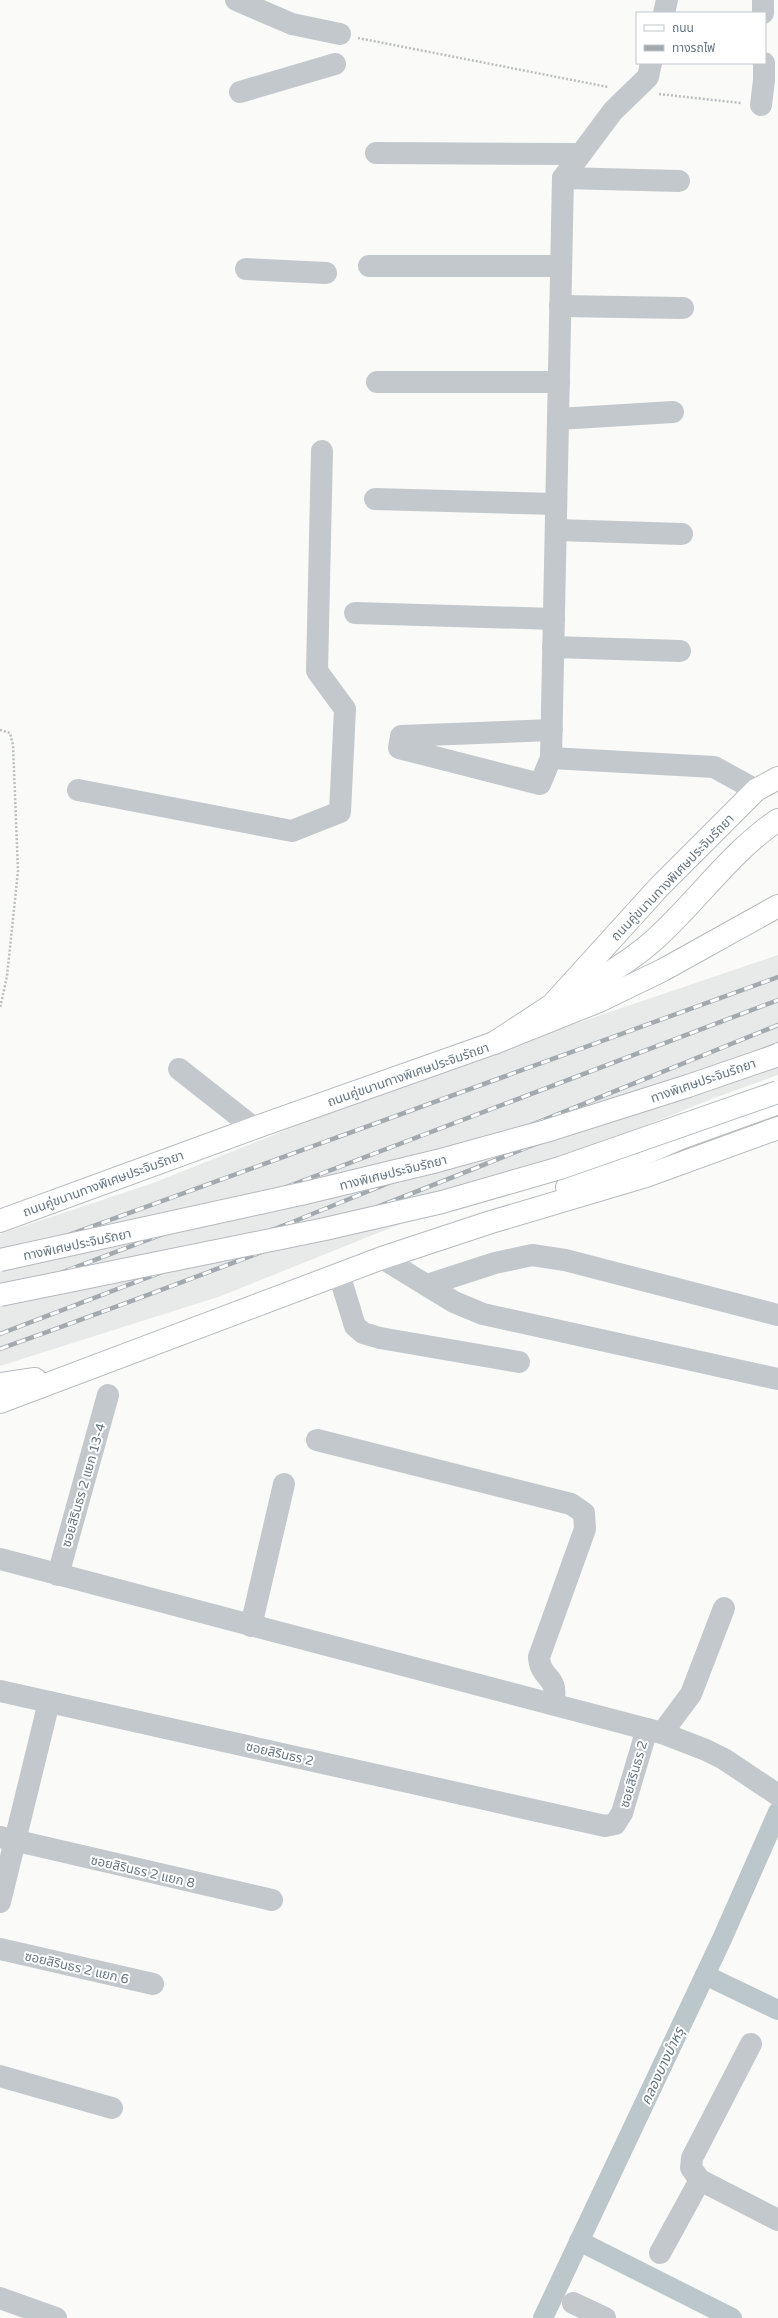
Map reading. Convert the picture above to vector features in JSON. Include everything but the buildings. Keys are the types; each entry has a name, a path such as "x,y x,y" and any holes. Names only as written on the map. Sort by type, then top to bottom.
{"main road":[{"name":"ถนนคู่ขนานทางพิเศษประจิมรัถยา","path":"0,1221 254,1128 494,1044 552,1005 660,888 756,790 778,778"},
{"path":"552,1005 609,972 652,942 740,852 775,822"},
{"path":"494,1044 599,1001 663,970 778,906"},
{"name":"ทางพิเศษประจิมรัถยา","path":"0,1260 305,1193 437,1161 546,1131 688,1086 778,1055"},
{"path":"0,1295 325,1229 442,1202 560,1168 778,1092"},
{"path":"491,1222 659,1148 778,1103"},
{"path":"0,1402 382,1258 491,1222 646,1176 778,1128"},
{"path":"0,1384 78,1372"}],"street":[{"path":"236,0 292,24 340,34"},
{"path":"664,12 667,0"},
{"path":"763,0 763,12"},
{"path":"240,92 335,64"},
{"path":"552,730 401,736 399,748 540,784 551,758 552,730 563,178 613,111 648,77 651,64"},
{"path":"761,105 764,64"},
{"path":"376,153 580,154"},
{"path":"563,178 679,181"},
{"path":"369,266 561,266"},
{"path":"246,269 326,273"},
{"path":"560,306 684,308"},
{"path":"377,382 559,382"},
{"path":"558,419 673,412"},
{"path":"78,790 292,830 340,812 345,709 317,671 322,451"},
{"path":"375,499 556,504"},
{"path":"556,530 682,534"},
{"path":"355,613 554,619"},
{"path":"553,647 680,651"},
{"path":"551,758 714,767 756,790"},
{"path":"179,1069 254,1128"},
{"path":"427,1285 495,1263 532,1254 565,1260 778,1315"},
{"path":"382,1258 454,1302 483,1314 778,1379"},
{"path":"338,1274 354,1326 363,1333 380,1338 519,1362"},
{"name":"ซอยสิรินธร 2 แยก 13-4","path":"58,1575 108,1395"},
{"path":"317,1440 571,1504 584,1513 585,1529 539,1656 539,1665 553,1681 555,1688 552,1703"},
{"path":"251,1626 284,1484"},
{"path":"0,1559 654,1731 718,1756 775,1794"},
{"path":"654,1731 691,1694 724,1608"},
{"name":"ซอยสิรินธร 2","path":"0,1692 605,1826 615,1824 622,1814 654,1731"},
{"path":"0,1902 7,1839 49,1702"},
{"name":"ซอยสิรินธร 2 แยก 8","path":"7,1839 272,1900"},
{"name":"ซอยสิรินธร 2 แยก 6","path":"0,1949 153,1984"},
{"path":"751,2044 692,2158 690,2168 700,2180 778,2220"},
{"path":"0,2076 112,2108"},
{"path":"660,2253 700,2180"},
{"path":"0,2298 56,2318"},
{"path":"573,2303 605,2318"}],"path":[{"path":"340,34 632,92 761,105"},
{"path":"0,730 10,733 13,745 18,871 7,976 0,1008"}],"shaded area":[{"path":"778,955 778,1075 714,1098 221,1296 0,1366 0,1234 153,1183 427,1074"}],"waterway":[{"name":"คลองบางบำหรุ","path":"543,2318 722,1939 778,1812"},
{"path":"705,1975 778,2010"},
{"path":"579,2241 732,2318"}],"railway":[{"path":"0,1260 778,977"},
{"path":"0,1296 778,1000"},
{"path":"0,1334 290,1223 778,1025"},
{"path":"0,1349 196,1277 391,1202 778,1044"}]}
